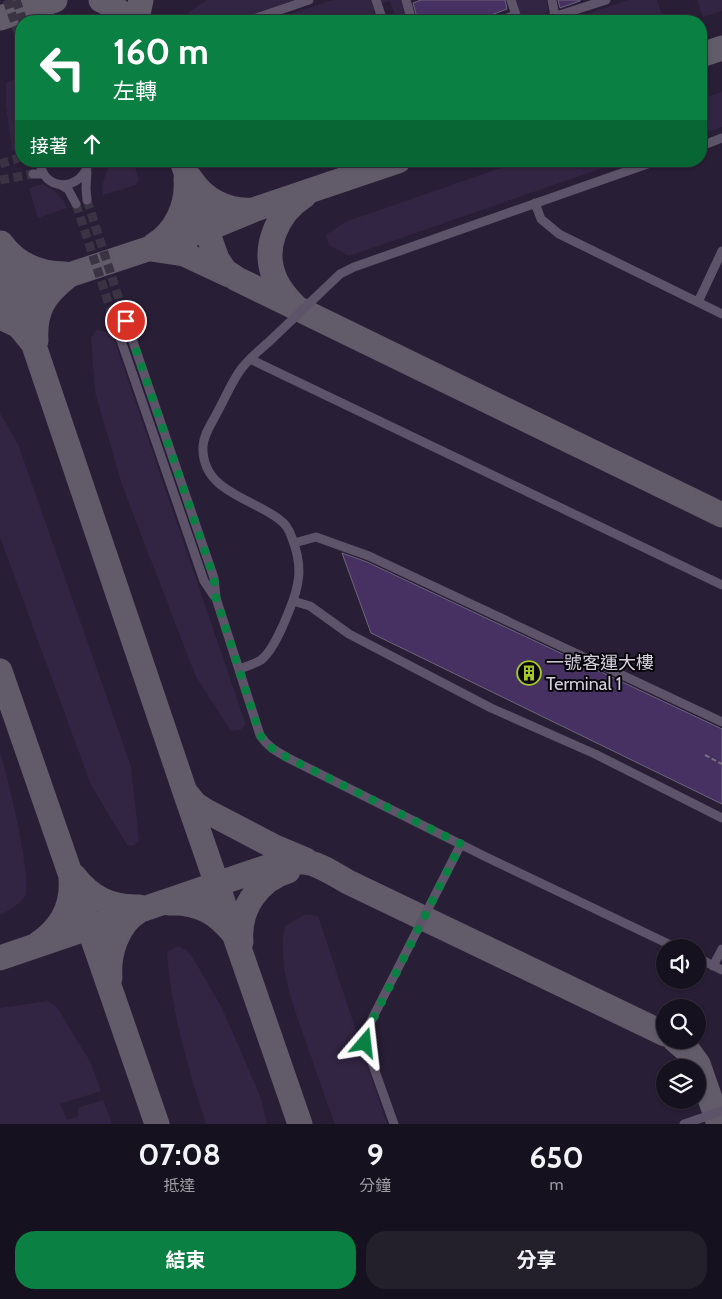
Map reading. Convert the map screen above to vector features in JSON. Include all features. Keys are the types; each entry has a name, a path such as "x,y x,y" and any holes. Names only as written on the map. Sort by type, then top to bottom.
{"lane":[{"path":"265,15 309,0"},
{"path":"376,0 381,15"},
{"path":"406,0 410,15"},
{"path":"511,0 516,15"},
{"path":"552,0 554,15"},
{"path":"557,15 606,0"},
{"path":"707,144 722,138"},
{"path":"42,167 44,174 54,183 61,185 77,182 83,176 87,167"},
{"path":"88,167 86,189 88,200"},
{"path":"240,669 262,659 282,629 293,601 300,571 300,561 285,524 280,519 237,497 218,482 210,474 204,458 203,446 206,434 240,370 340,274 354,267 639,167"},
{"path":"33,174 44,174"},
{"path":"61,185 72,196 76,204"},
{"path":"535,203 541,219 559,234 722,314"},
{"path":"698,302 722,251"},
{"path":"126,321 214,578 216,598 260,735 266,744 292,760 657,939"},
{"path":"115,323 204,581 216,598"},
{"path":"250,359 722,585"},
{"path":"294,543 316,537 369,556 722,722"},
{"path":"293,601 310,606 349,634 491,708 595,754 722,818"},
{"path":"394,1124 365,1043 368,1029 461,844"},
{"path":"706,962 718,968 722,949"},
{"path":"684,1124 722,1111"}],"path":[{"path":"705,755 722,764"}],"shaded area":[{"path":"0,0 722,0 722,1124 0,1124"},
{"path":"207,0 294,0 250,15 187,15"},
{"path":"333,0 371,0 376,15 288,15"},
{"path":"380,0 403,0 407,15 395,15 390,1 381,4"},
{"path":"516,0 547,0 548,11 544,15 520,15"},
{"path":"628,0 657,0 662,15 585,15"},
{"path":"697,0 722,0 722,11 707,16 702,15"},
{"path":"15,79 15,150 12,151 6,105 6,83"},
{"path":"722,92 722,127 707,132 707,97"},
{"path":"108,167 135,167 139,180 136,185 103,195 102,186"},
{"path":"504,167 606,167 349,256 329,245 326,235 345,222"},
{"path":"43,184 58,194 67,208 38,218 29,188"},
{"path":"96,330 104,331 113,336 246,725 240,730 231,731 196,677 122,485 95,392 91,338"},
{"path":"0,413 18,444 131,766 139,841 133,846 127,845 91,785 0,537"},
{"path":"0,751 18,826 27,886 23,899 0,915"},
{"path":"306,914 318,916 387,1124 335,1124 331,1115 288,988 283,957 285,926"},
{"path":"178,946 186,950 193,958 222,1008 261,1098 267,1124 206,1124 187,1060 172,996 167,952"},
{"path":"48,1001 56,1006 91,1063 101,1091 60,1104 67,1120 78,1116 78,1108 103,1100 112,1124 0,1124 0,1008"}],"building":[{"path":"421,0 505,0 507,9 491,15 416,15 413,3"},
{"path":"558,0 580,0 580,1 560,8"},
{"name":"一號客運大樓 Terminal 1","path":"342,553 367,562 722,729 722,804 371,633"}],"taxiway":[{"path":"0,18 55,0"},
{"path":"101,0 113,6 124,15"},
{"path":"138,15 141,0"},
{"path":"707,53 722,48"},
{"path":"184,167 217,259 225,271 237,279 722,515"},
{"path":"0,298 205,230 256,209 380,167"},
{"path":"190,178 202,193 217,203 234,209 253,210"},
{"path":"154,245 169,233 179,217 185,198 186,179"},
{"path":"295,306 276,281 270,257 271,245 279,223 294,204 304,196"},
{"path":"1,243 7,251 29,267 55,274 65,274"},
{"path":"0,245 185,792 300,1124"},
{"path":"151,249 184,254 229,275"},
{"path":"36,341 37,321 42,304 52,290 67,277"},
{"path":"0,317 19,326 32,342"},
{"path":"0,671 157,1124"},
{"path":"187,794 195,804 206,811 275,847 306,860"},
{"path":"0,958 273,865 305,862 320,867 656,1030"},
{"path":"241,942 243,919 246,908 252,898 267,882 277,875 288,871"},
{"path":"74,876 87,890 102,900 119,906 139,907"},
{"path":"39,943 54,930 64,916 70,898 71,879"},
{"path":"170,903 189,904 206,910 213,914 234,934"},
{"path":"110,978 112,950 116,940 125,924 139,911"},
{"path":"685,1049 698,1064 719,1124"}],"tunnel":[{"path":"7,0 15,23"},
{"path":"16,0 21,15"},
{"path":"0,164 15,159"},
{"path":"0,180 33,174"},
{"path":"87,200 126,321"},
{"path":"76,204 115,323"}],"place":[{"name":"一號客運大樓 Terminal 1","path":"529,673"}],"route":[{"path":"126,321 214,578 216,598 260,735 274,751 461,844 422,918 368,1029 365,1043"}]}
